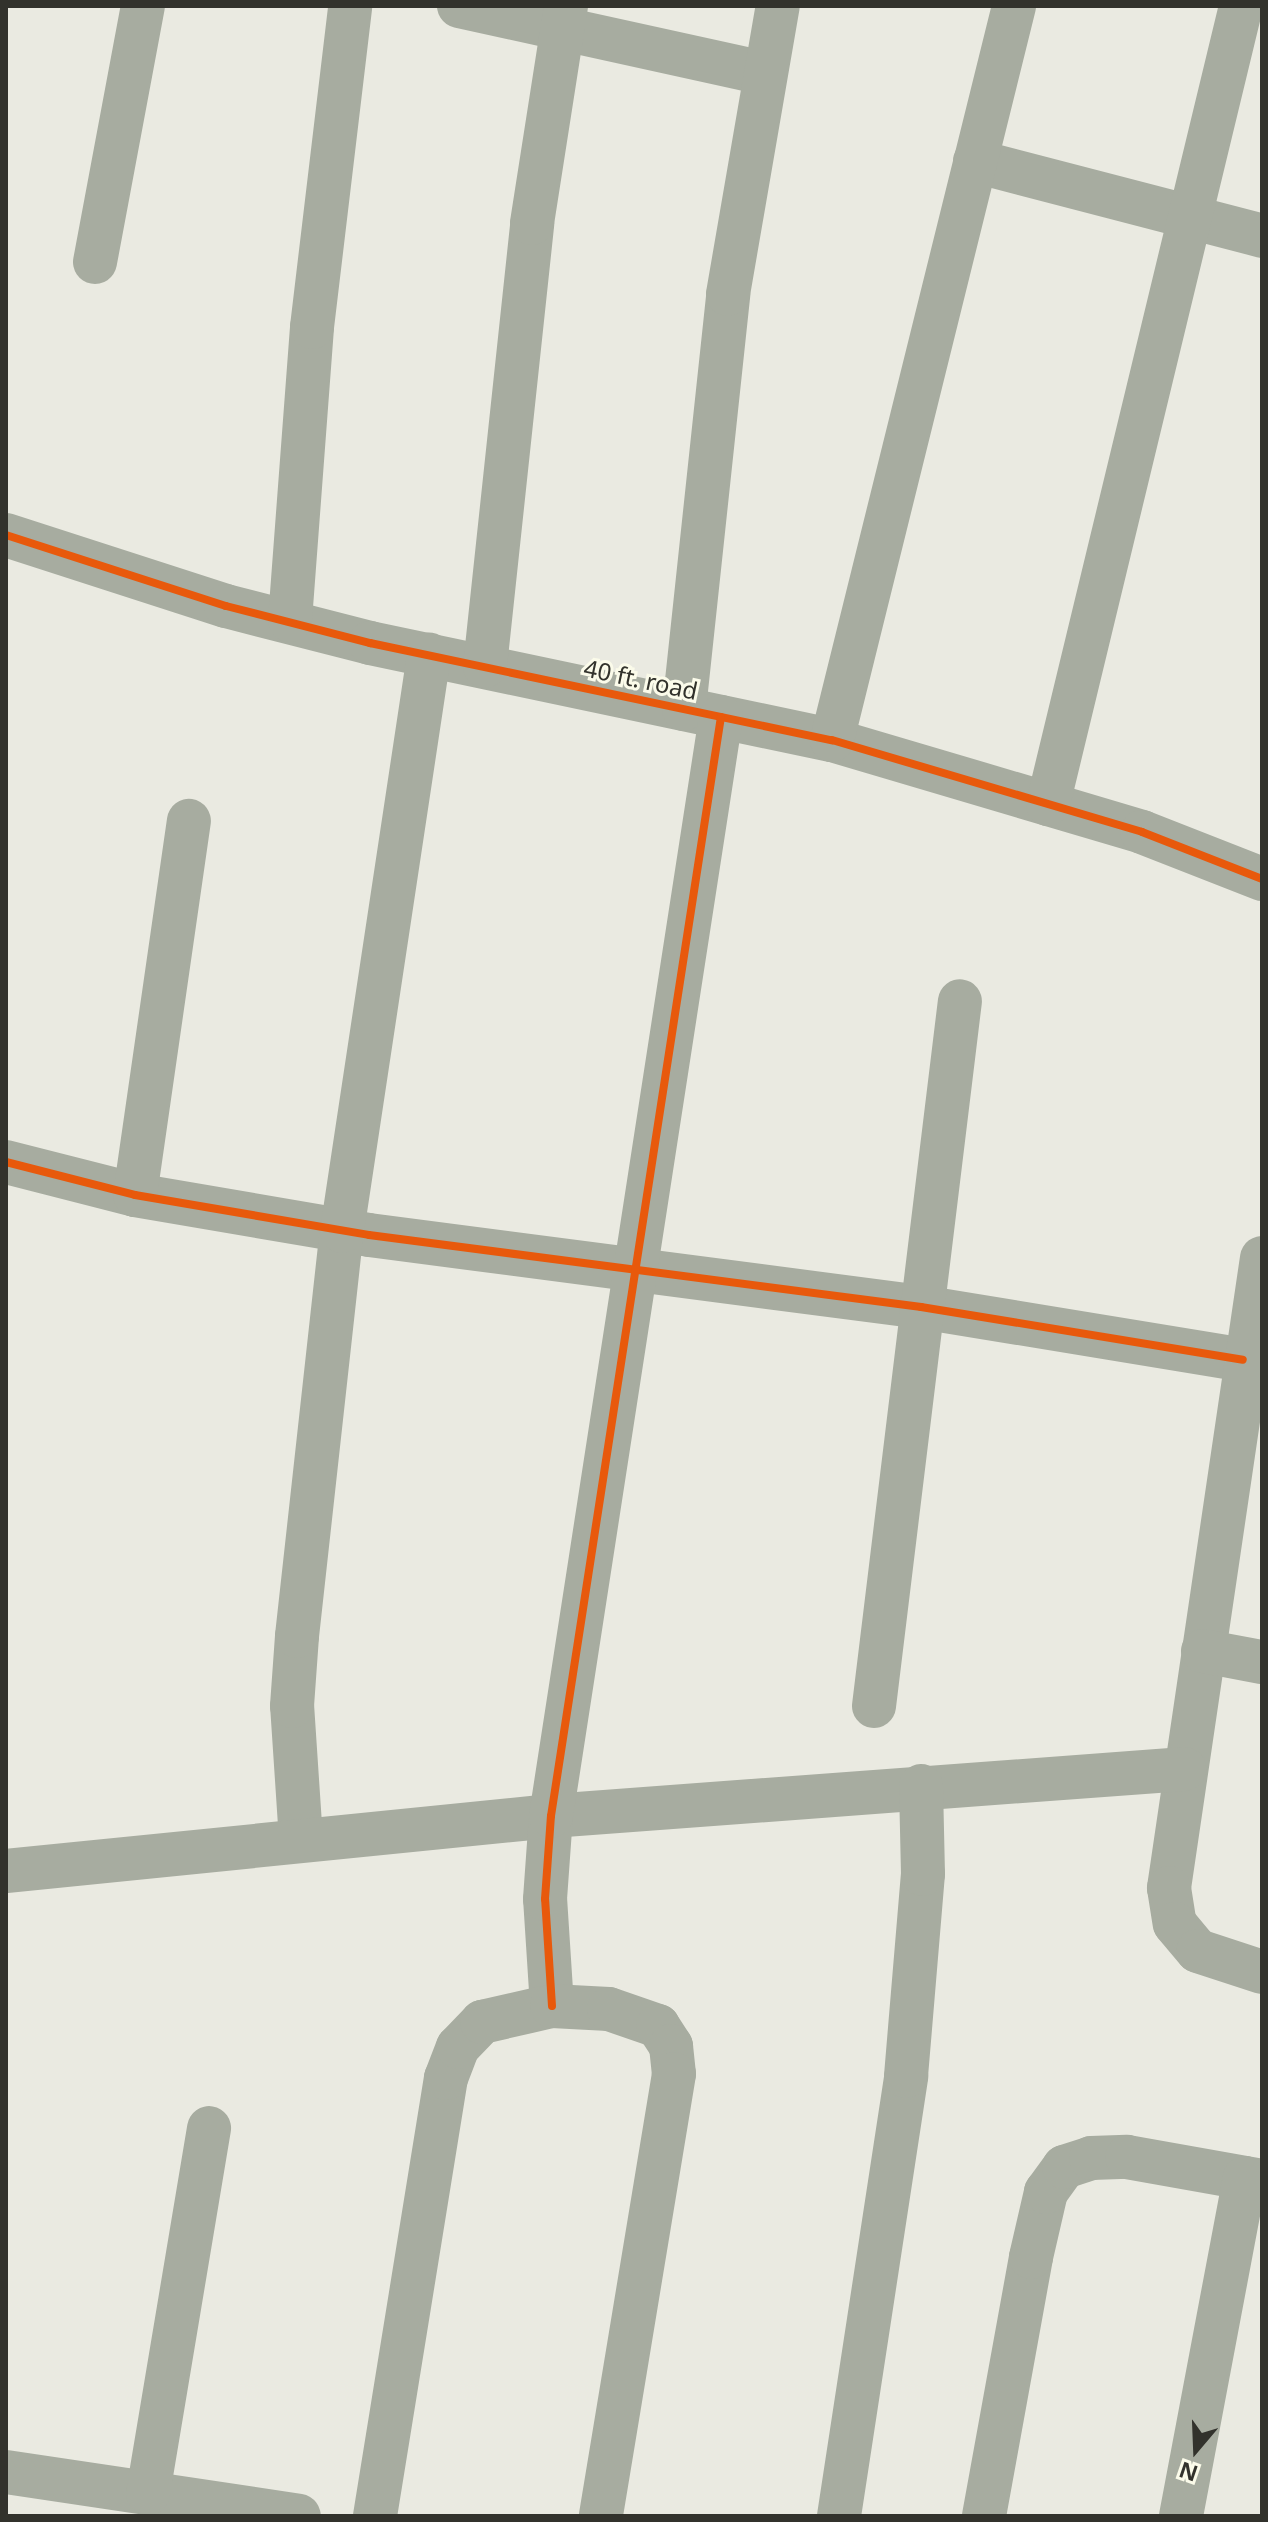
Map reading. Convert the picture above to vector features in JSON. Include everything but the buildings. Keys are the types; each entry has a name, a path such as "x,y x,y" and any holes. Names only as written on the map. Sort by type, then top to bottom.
{"street":[{"path":"95,262 143,6"},
{"path":"290,620 312,327 350,6"},
{"path":"459,6 563,17 764,73"},
{"path":"552,2006 545,1899 551,1816 635,1267 702,713 728,294 778,6"},
{"path":"832,740 1014,6"},
{"path":"1048,804 1241,6"},
{"path":"485,666 532,223 563,17"},
{"path":"975,161 1262,236"},
{"name":"40 ft. road","path":"10,548 226,606 429,655 832,740 1260,870"},
{"path":"301,1840 292,1706 342,1231 429,655"},
{"path":"135,1195 189,821"},
{"path":"874,1706 960,1001"},
{"path":"6,1162 135,1195 342,1231 635,1267 921,1307 1243,1360"},
{"path":"1262,1258 1243,1360 1169,1888 1175,1924 1198,1951 1262,1972"},
{"path":"1203,1651 1262,1662"},
{"path":"6,1871 551,1816 921,1786 1184,1769"},
{"path":"839,2516 906,2076 923,1874 921,1786"},
{"path":"375,2516 446,2078 458,2047 482,2022 552,2006 609,2009 658,2026 671,2046 674,2074 601,2516"},
{"path":"148,2493 209,2128"},
{"path":"984,2516 1046,2192 1064,2167 1091,2158 1127,2157 1253,2179 1181,2516"},
{"path":"6,2472 299,2516"}],"cycle path":[{"path":"6,535 226,606 370,643 832,740 1142,832 1262,879"},
{"path":"552,2006 545,1899 551,1816 721,717"},
{"path":"6,1162 135,1195 369,1235 921,1307 1243,1360"}]}
